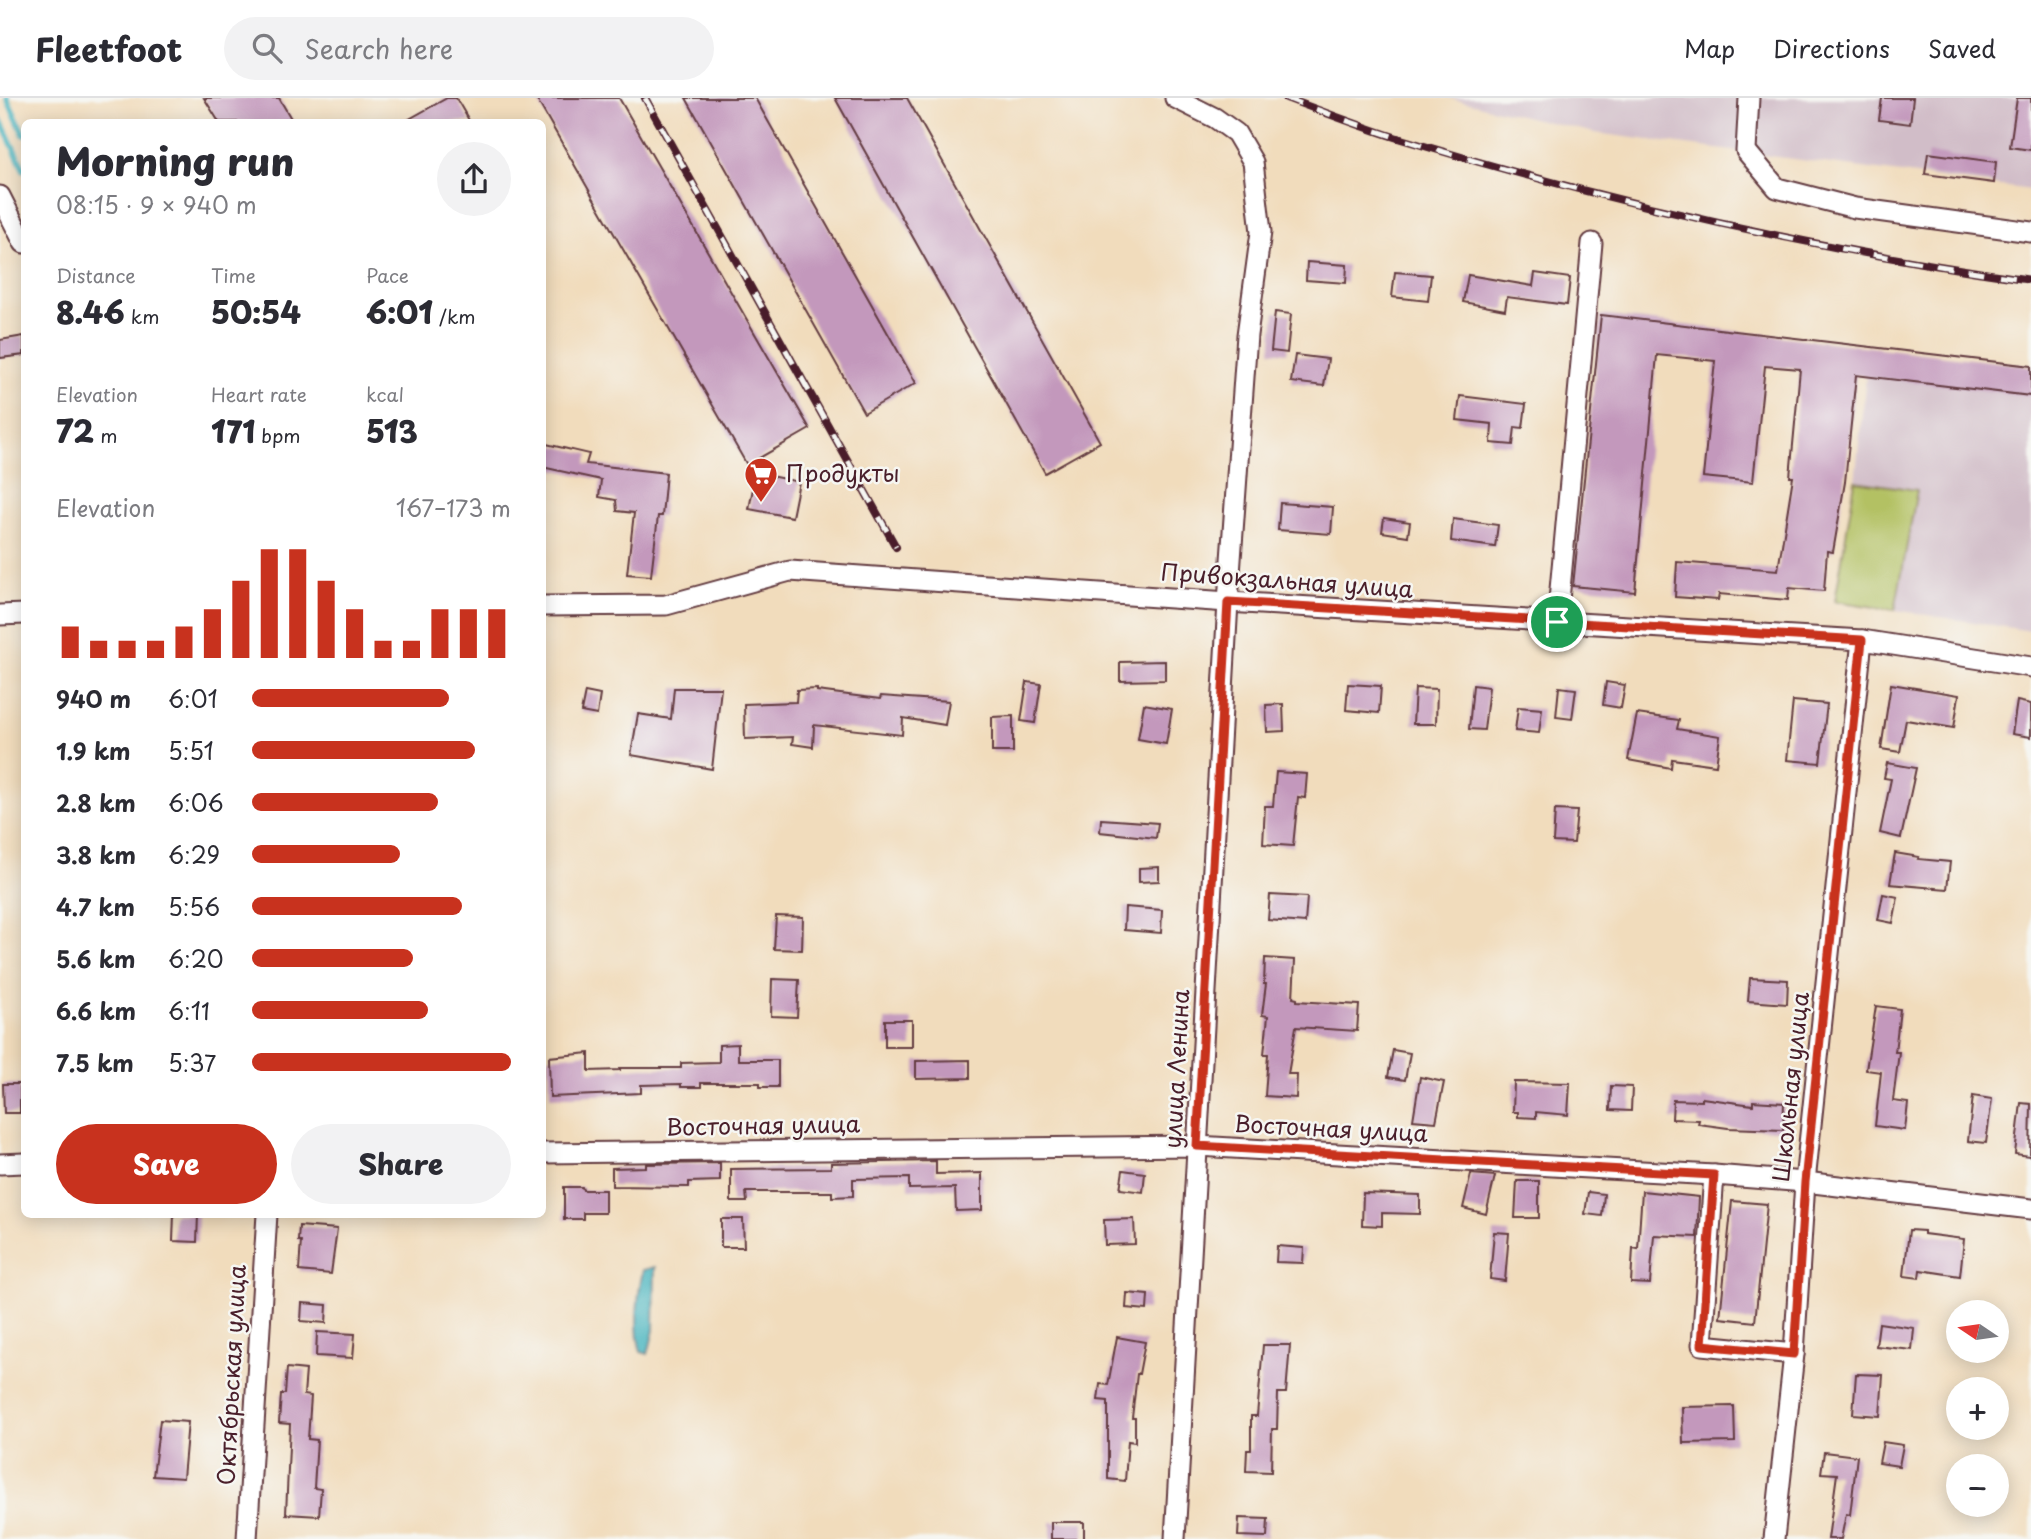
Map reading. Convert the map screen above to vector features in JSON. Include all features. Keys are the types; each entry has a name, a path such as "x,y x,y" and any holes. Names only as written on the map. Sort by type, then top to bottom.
{"street":[{"name":"улица Ленина","path":"1175,98 1215,118 1237,134 1253,162 1261,233 1247,335 1228,602 1175,1539"},
{"path":"1749,98 1745,151 1777,188 1855,208 2031,232"},
{"path":"0,196 21,237"},
{"path":"1557,622 1592,243"},
{"name":"Привокзальная улица","path":"546,606 666,605 790,571 1228,602 1862,640 2031,667"},
{"path":"0,615 21,614"},
{"name":"Школьная улица","path":"1774,1539 1794,1354 1805,1182 1862,640"},
{"name":"Восточная улица","path":"546,1153 1197,1146 1714,1175 1805,1182 2031,1209"},
{"path":"0,1164 21,1163"},
{"path":"1714,1175 1702,1345 1794,1354"},
{"name":"Октябрьская улица","path":"247,1539 267,1218"}],"shaded area":[{"path":"1448,98 2031,98 2031,190 1595,133"},
{"path":"2031,366 2031,631 1895,610 1917,490 1855,481 1866,376"}],"green space":[{"path":"1855,481 1917,490 1895,610 1835,601"}],"water":[{"path":"655,1267 654,1330 648,1354 641,1352 639,1343 638,1300 643,1270"}],"building":[{"path":"204,98 279,98 291,119 217,119"},
{"path":"447,98 456,98 468,119 409,119"},
{"path":"536,98 619,98 810,429 747,465"},
{"path":"686,98 755,98 916,383 864,413"},
{"path":"835,98 907,98 1100,442 1045,473"},
{"path":"1882,98 1913,98 1910,124 1879,120"},
{"path":"2017,98 2031,98 2031,150 2010,147"},
{"path":"1928,153 1996,162 1994,183 1925,174"},
{"path":"1307,262 1347,265 1346,283 1306,280"},
{"path":"1395,272 1431,275 1428,301 1392,297"},
{"path":"1535,273 1570,278 1567,305 1507,297 1505,310 1463,302 1468,275 1533,286"},
{"path":"1275,312 1291,314 1287,353 1271,351"},
{"path":"1601,315 2031,366 2031,396 1856,375 1845,482 1833,552 1827,551 1824,591 1789,588 1788,600 1719,594 1718,600 1675,597 1677,562 1778,570 1793,477 1790,477 1800,369 1765,366 1753,482 1703,477 1715,361 1657,355 1635,592 1573,586"},
{"path":"21,336 21,355 0,358 0,340"},
{"path":"1295,355 1328,359 1324,386 1291,382"},
{"path":"1460,396 1526,404 1523,428 1515,427 1513,445 1491,443 1492,424 1457,420"},
{"path":"546,444 589,454 586,464 666,473 662,516 658,516 651,576 627,574 634,513 617,511 616,500 599,497 601,480 546,468"},
{"path":"756,473 799,482 792,517 749,509"},
{"path":"1280,503 1333,507 1331,534 1278,530"},
{"path":"1384,518 1410,522 1408,536 1382,532"},
{"path":"1453,519 1498,525 1495,547 1451,541"},
{"path":"1165,661 1165,680 1120,681 1120,662"},
{"path":"1027,682 1041,684 1035,723 1021,721"},
{"path":"1606,682 1625,685 1621,708 1603,705"},
{"path":"1348,684 1381,686 1379,713 1346,710"},
{"path":"1891,684 1959,695 1954,728 1906,720 1900,752 1881,749"},
{"path":"1473,685 1489,687 1484,730 1469,729"},
{"path":"1559,687 1576,689 1572,719 1556,717"},
{"path":"674,688 721,688 712,769 631,755 638,714 671,719"},
{"path":"1415,688 1437,689 1436,724 1413,724"},
{"path":"817,689 880,699 881,696 949,701 945,725 903,718 902,735 814,725 813,747 792,744 793,737 745,739 744,704 796,702 797,690"},
{"path":"585,692 600,695 597,715 581,712"},
{"path":"1793,701 1827,704 1820,763 1787,760"},
{"path":"2017,701 2031,704 2031,737 2012,734"},
{"path":"1144,704 1172,709 1166,744 1138,739"},
{"path":"1283,704 1284,731 1267,732 1266,705"},
{"path":"1518,707 1542,709 1539,733 1515,731"},
{"path":"1637,714 1679,720 1677,729 1720,736 1716,765 1672,759 1671,768 1628,760"},
{"path":"1013,716 1013,752 992,752 992,717"},
{"path":"1887,763 1916,768 1901,838 1880,833 1891,779 1884,778"},
{"path":"1276,772 1307,774 1305,798 1298,797 1293,846 1263,844 1265,806 1273,806"},
{"path":"1555,810 1577,811 1574,843 1553,842"},
{"path":"1101,819 1158,823 1156,838 1100,832"},
{"path":"1895,853 1919,857 1918,859 1950,862 1947,889 1890,884"},
{"path":"1159,867 1159,881 1139,882 1139,868"},
{"path":"1883,894 1898,897 1893,923 1878,920"},
{"path":"1270,895 1307,897 1305,923 1268,920"},
{"path":"1125,907 1162,910 1161,933 1124,930"},
{"path":"776,916 803,917 802,950 774,949"},
{"path":"1265,958 1295,960 1293,998 1297,1001 1359,1005 1357,1031 1296,1027 1288,1074 1297,1074 1296,1098 1265,1096 1268,1054 1264,1054 1268,1016 1262,1015 1266,984"},
{"path":"1750,978 1788,980 1787,1004 1748,1001"},
{"path":"772,979 799,980 797,1017 771,1016"},
{"path":"1876,1006 1900,1009 1895,1052 1899,1052 1893,1101 1908,1103 1905,1130 1875,1126 1881,1072 1866,1070"},
{"path":"885,1020 912,1020 912,1047 885,1047"},
{"path":"738,1044 738,1060 778,1060 778,1087 760,1087 760,1083 701,1083 701,1087 681,1087 681,1084 641,1085 641,1093 550,1097 549,1057 589,1053 589,1071 681,1068 681,1063 719,1062 719,1045"},
{"path":"1393,1050 1410,1053 1405,1080 1388,1077"},
{"path":"970,1060 970,1078 916,1079 916,1061"},
{"path":"1420,1077 1444,1082 1436,1122 1413,1120"},
{"path":"1514,1082 1570,1083 1568,1115 1536,1112 1536,1118 1518,1117 1518,1112 1513,1112"},
{"path":"3,1084 20,1084 20,1113 4,1113"},
{"path":"1611,1086 1632,1087 1631,1111 1610,1110"},
{"path":"1973,1096 1992,1099 1986,1143 1968,1141"},
{"path":"1702,1098 1753,1105 1753,1101 1784,1103 1783,1130 1728,1128 1698,1124 1699,1120 1672,1119 1673,1100 1702,1101"},
{"path":"2021,1103 2031,1104 2030,1156 2015,1154"},
{"path":"936,1161 936,1174 982,1173 982,1210 956,1211 955,1188 909,1189 909,1178 853,1179 853,1196 832,1197 832,1192 746,1192 747,1202 731,1202 731,1169 831,1168 831,1163"},
{"path":"720,1163 720,1181 689,1182 689,1187 612,1186 612,1168 646,1167 646,1164"},
{"path":"1123,1170 1145,1173 1143,1192 1120,1189"},
{"path":"1471,1174 1495,1176 1486,1214 1463,1208"},
{"path":"1517,1181 1539,1181 1539,1218 1515,1218"},
{"path":"564,1187 605,1190 605,1213 583,1213 583,1219 564,1219"},
{"path":"1642,1191 1699,1197 1697,1237 1654,1235 1650,1284 1631,1283 1633,1248 1638,1249"},
{"path":"1588,1192 1604,1194 1602,1216 1585,1214"},
{"path":"1363,1193 1420,1195 1420,1214 1382,1213 1382,1226 1362,1225"},
{"path":"1732,1201 1767,1204 1755,1322 1720,1318"},
{"path":"174,1218 198,1218 197,1242 173,1241"},
{"path":"721,1219 743,1219 744,1247 721,1247"},
{"path":"1134,1219 1135,1244 1105,1245 1104,1220"},
{"path":"299,1226 337,1229 331,1274 299,1271"},
{"path":"1909,1230 1964,1239 1960,1276 1920,1270 1919,1278 1904,1276"},
{"path":"1494,1232 1509,1233 1505,1281 1490,1279"},
{"path":"1277,1246 1304,1248 1303,1263 1276,1262"},
{"path":"1127,1293 1148,1295 1147,1310 1126,1308"},
{"path":"302,1303 327,1305 326,1323 301,1321"},
{"path":"1879,1323 1914,1328 1912,1350 1876,1346"},
{"path":"317,1332 355,1334 353,1358 316,1356"},
{"path":"1117,1337 1145,1342 1137,1374 1132,1418 1135,1418 1135,1442 1128,1441 1125,1481 1108,1479 1108,1401 1098,1400 1100,1384 1108,1385"},
{"path":"1263,1345 1290,1345 1286,1393 1278,1393 1277,1429 1272,1429 1271,1472 1246,1471 1247,1450 1251,1450 1251,1416 1257,1416"},
{"path":"287,1368 306,1370 304,1395 311,1396 308,1439 317,1440 314,1488 321,1489 319,1516 286,1514 290,1424 279,1423 281,1394 285,1394"},
{"path":"1856,1374 1883,1375 1880,1416 1853,1414"},
{"path":"1734,1406 1735,1442 1683,1443 1682,1407"},
{"path":"160,1420 188,1422 183,1478 153,1476"},
{"path":"1883,1442 1903,1445 1899,1466 1879,1463"},
{"path":"1824,1452 1857,1456 1850,1515 1846,1514 1841,1539 1828,1539 1837,1474 1821,1473"},
{"path":"1239,1518 1268,1519 1267,1537 1238,1536"},
{"path":"1051,1522 1084,1522 1084,1539 1051,1539"}],"waterway":[{"path":"7,98 21,128"},
{"path":"0,119 21,164"}],"railway":[{"path":"645,98 896,547"},
{"path":"1286,98 1401,139 1635,203 1792,239 2031,280"}],"place":[{"name":"Продукты","path":"761,504"}],"route":[{"path":"1228,602 1557,622 1862,640 1805,1182 1794,1354 1702,1345 1714,1175 1197,1146 1228,602"}]}
